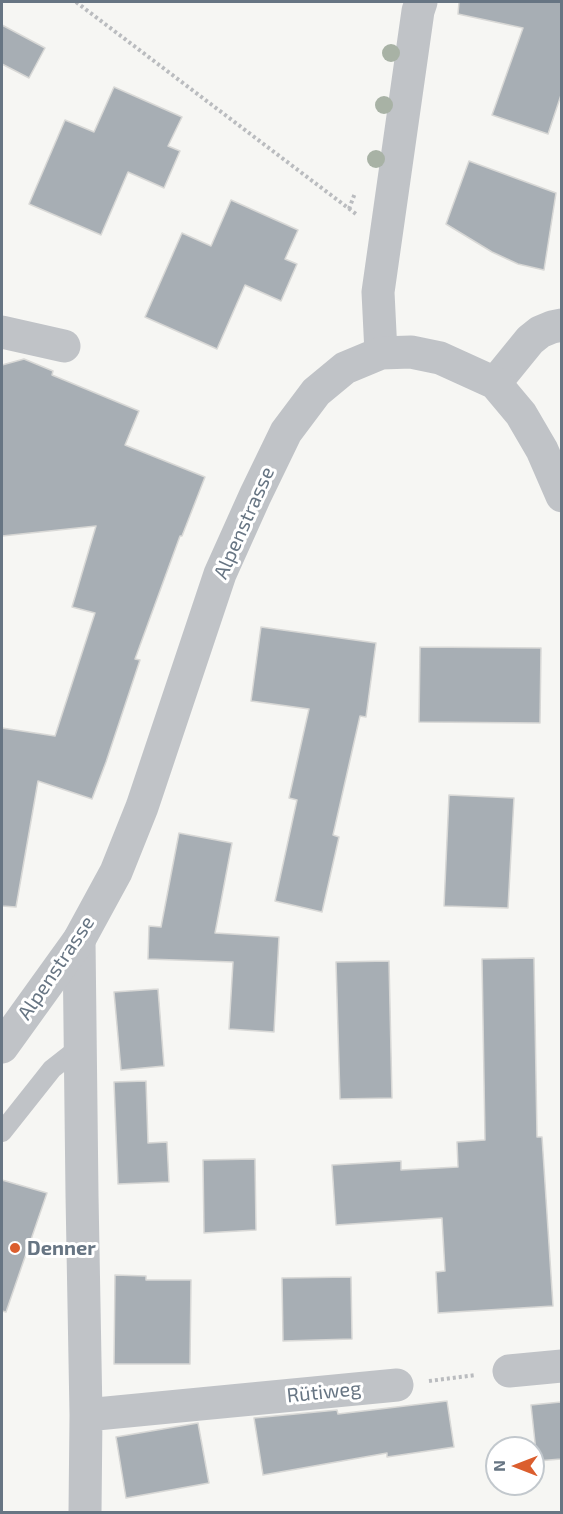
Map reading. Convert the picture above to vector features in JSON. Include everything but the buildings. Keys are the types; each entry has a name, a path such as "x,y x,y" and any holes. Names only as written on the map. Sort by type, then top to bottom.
{"street":[{"path":"421,2 378,292 381,353 411,352 440,358 495,383 520,414 542,450 561,496"},
{"path":"495,383 530,340 540,332 561,325"},
{"path":"2,332 64,346"},
{"name":"Alpenstrasse","path":"2,1047 79,940 116,872 142,807 220,574 286,432 316,392 345,368 381,353"},
{"path":"79,940 86,1415 85,1512"},
{"path":"509,1371 561,1365"},
{"name":"Rütiweg","path":"86,1415 398,1384"}],"lane":[{"path":"2,1132 52,1069 80,1047"}],"path":[{"path":"75,2 349,209 387,233"},
{"path":"398,1384 509,1371"}],"place":[{"name":"Denner","path":"15,1248"}]}
